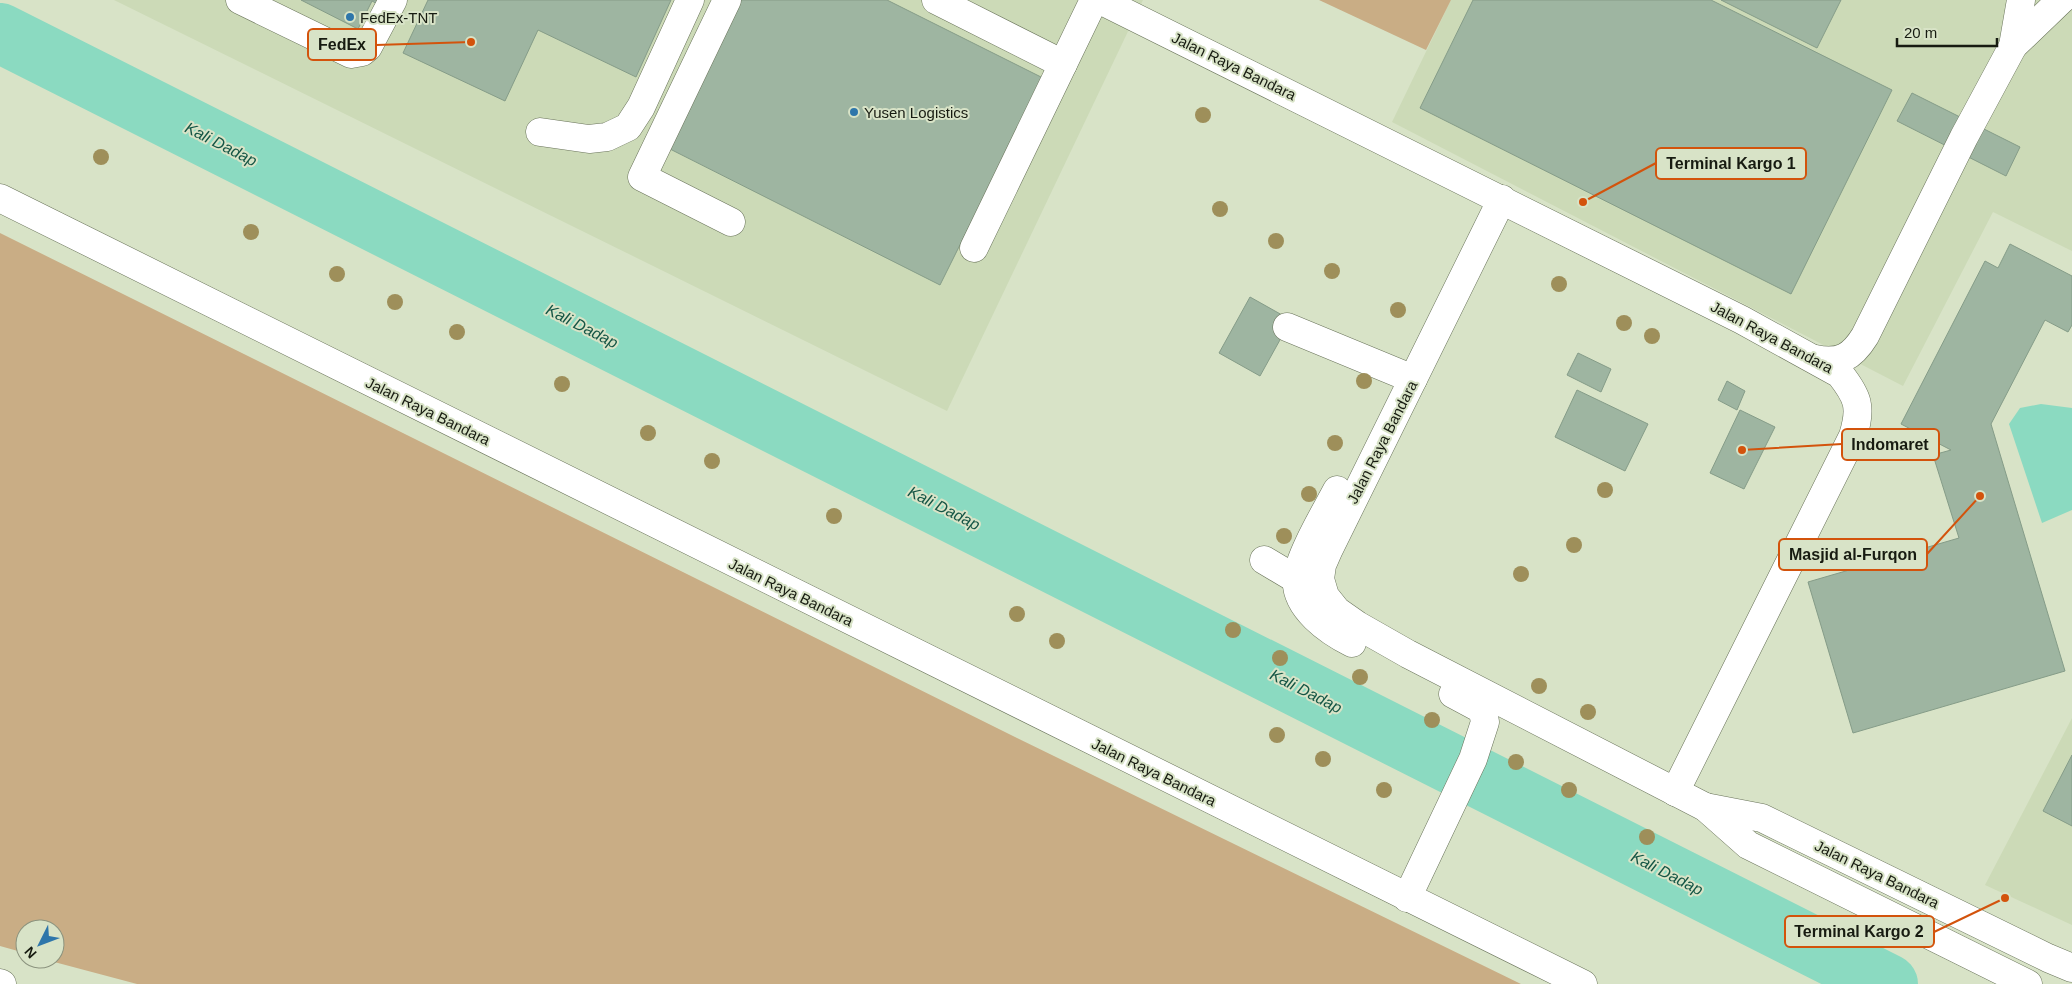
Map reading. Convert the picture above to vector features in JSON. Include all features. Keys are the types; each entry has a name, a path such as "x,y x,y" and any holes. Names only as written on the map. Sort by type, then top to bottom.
{"street":[{"path":"240,0 351,54 362,52 368,47 393,0"},
{"path":"540,132 589,139 607,137 628,127 641,107 690,0"},
{"path":"727,0 642,177 731,222"},
{"path":"936,0 1063,64"},
{"path":"974,248 1094,0"},
{"name":"Jalan Raya Bandara","path":"1100,0 1733,315 1840,374 1850,387 1857,402 1858,418 1853,436 1675,792"},
{"path":"2013,46 2021,0"},
{"path":"1815,359 1827,361 1848,356 1857,349 1866,336 1964,137 2013,46 2061,0"},
{"name":"Jalan Raya Bandara","path":"0,198 1406,898 1583,984"},
{"name":"Jalan Raya Bandara","path":"1502,199 1322,565 1320,579 1326,596 1337,611 1400,649 1705,807 1748,845 2028,984"},
{"path":"1287,327 1413,379"},
{"path":"1406,898 1473,760 1485,722 1483,712 1481,709 1346,640 1332,630 1310,612 1302,600 1297,587 1297,578 1315,534 1372,423 1390,397 1413,379"},
{"path":"1264,560 1326,596"},
{"name":"Jalan Raya Bandara","path":"1705,807 1762,818 2060,963"},
{"path":"2036,984 2060,963"}],"shaded area":[{"path":"114,0 1143,0 947,411"},
{"path":"1319,0 1451,0 1426,50"},
{"path":"1451,0 2072,0 2072,251 1993,212 1903,386 1392,122"},
{"path":"0,233 1015,737 1521,984 137,984 65,965 65,919 15,919 15,950 0,946"},
{"path":"2072,718 2072,925 1985,885"}],"water":[{"path":"2041,404 2072,408 2072,510 2042,523 2009,424 2020,408"}],"building":[{"name":"FedEx-TNT","path":"301,0 384,0 381,6 372,1 358,29"},
{"path":"428,0 671,0 636,77 538,30 505,101 403,53"},
{"name":"Yusen Logistics","path":"739,0 887,0 1043,78 940,285 666,147"},
{"path":"1473,0 1711,0 1892,90 1791,294 1420,108"},
{"path":"1721,0 1841,0 1817,48"},
{"path":"1912,93 2020,147 2006,176 1897,121"},
{"path":"2010,244 2072,276 2072,325 2068,332 2045,320 1991,424 2065,671 1853,733 1808,582 1959,538 1933,455 1951,450 1901,424 1985,261 1998,268"},
{"path":"1250,297 1291,320 1260,376 1219,353"},
{"path":"1578,353 1611,369 1601,392 1567,375"},
{"path":"1727,381 1745,391 1737,410 1718,400"},
{"path":"1577,390 1648,424 1625,471 1555,437"},
{"path":"1740,410 1775,427 1744,489 1710,473"},
{"path":"2072,755 2072,826 2043,811"}],"waterway":[{"name":"Kali Dadap","path":"0,33 1888,984"}],"place":[{"name":"FedEx-TNT","path":"350,17"},
{"name":"FedEx","path":"471,42"},
{"name":"Yusen Logistics","path":"854,112"},
{"name":"Terminal Kargo 1","path":"1583,202"},
{"name":"Indomaret","path":"1742,450"},
{"name":"Masjid al-Furqon","path":"1980,496"},
{"name":"Terminal Kargo 2","path":"2005,898"}]}
